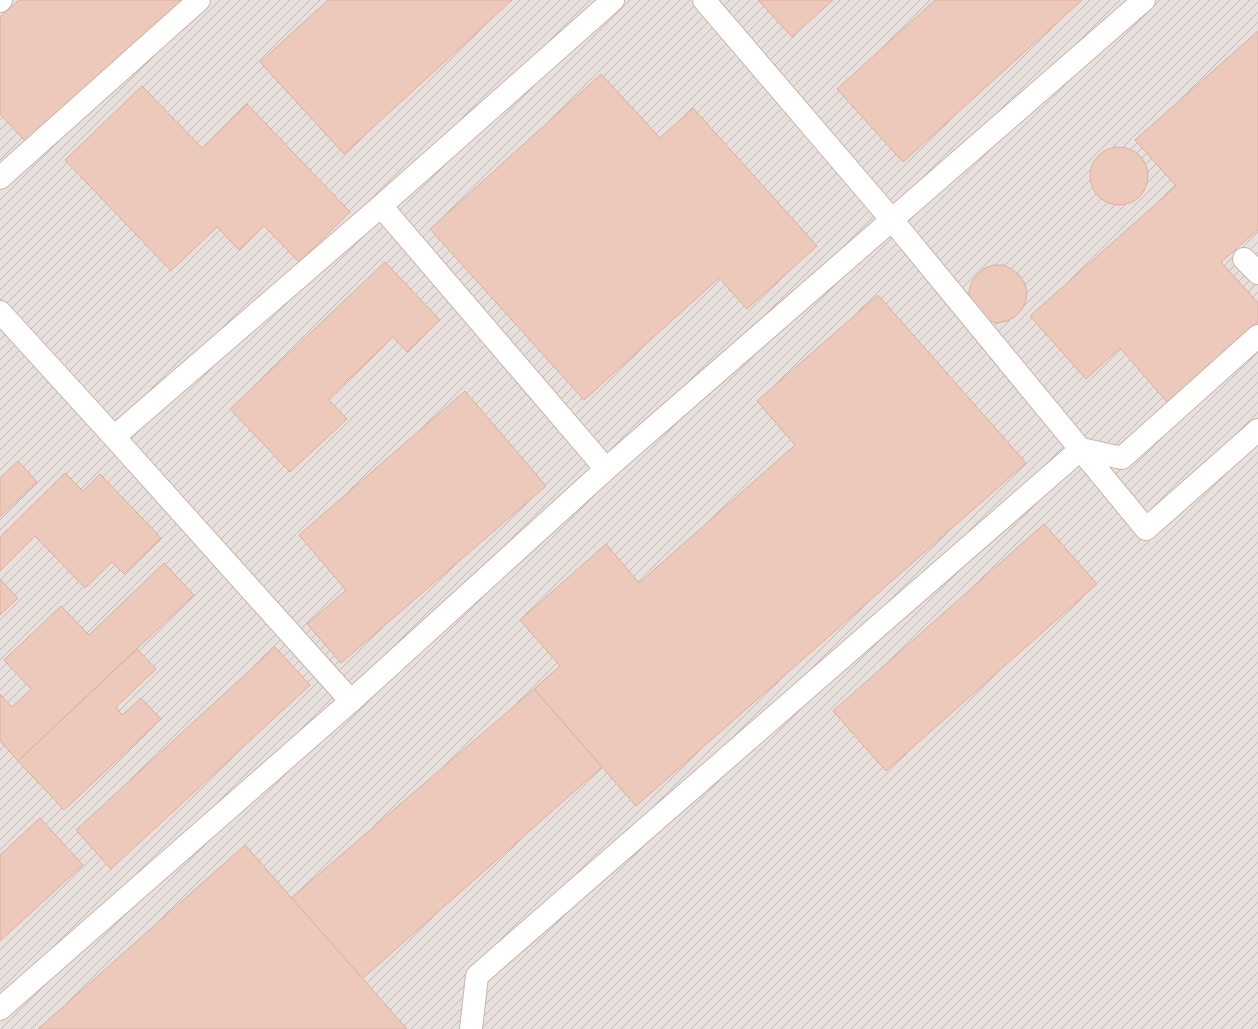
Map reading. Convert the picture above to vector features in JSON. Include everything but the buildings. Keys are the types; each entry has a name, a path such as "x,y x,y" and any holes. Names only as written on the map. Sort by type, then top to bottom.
{"lane":[{"path":"2,173 199,0"},
{"path":"114,437 381,206 613,0"},
{"path":"704,0 892,220 1146,529 1258,430"},
{"path":"0,1009 351,701 606,469 1144,0"},
{"path":"381,206 606,469"},
{"path":"0,312 351,701"},
{"path":"1081,449 1122,458 1258,336"},
{"path":"471,1029 477,976 1081,449"}],"shaded area":[{"path":"0,0 1258,0 1258,1029 0,1029"}]}
